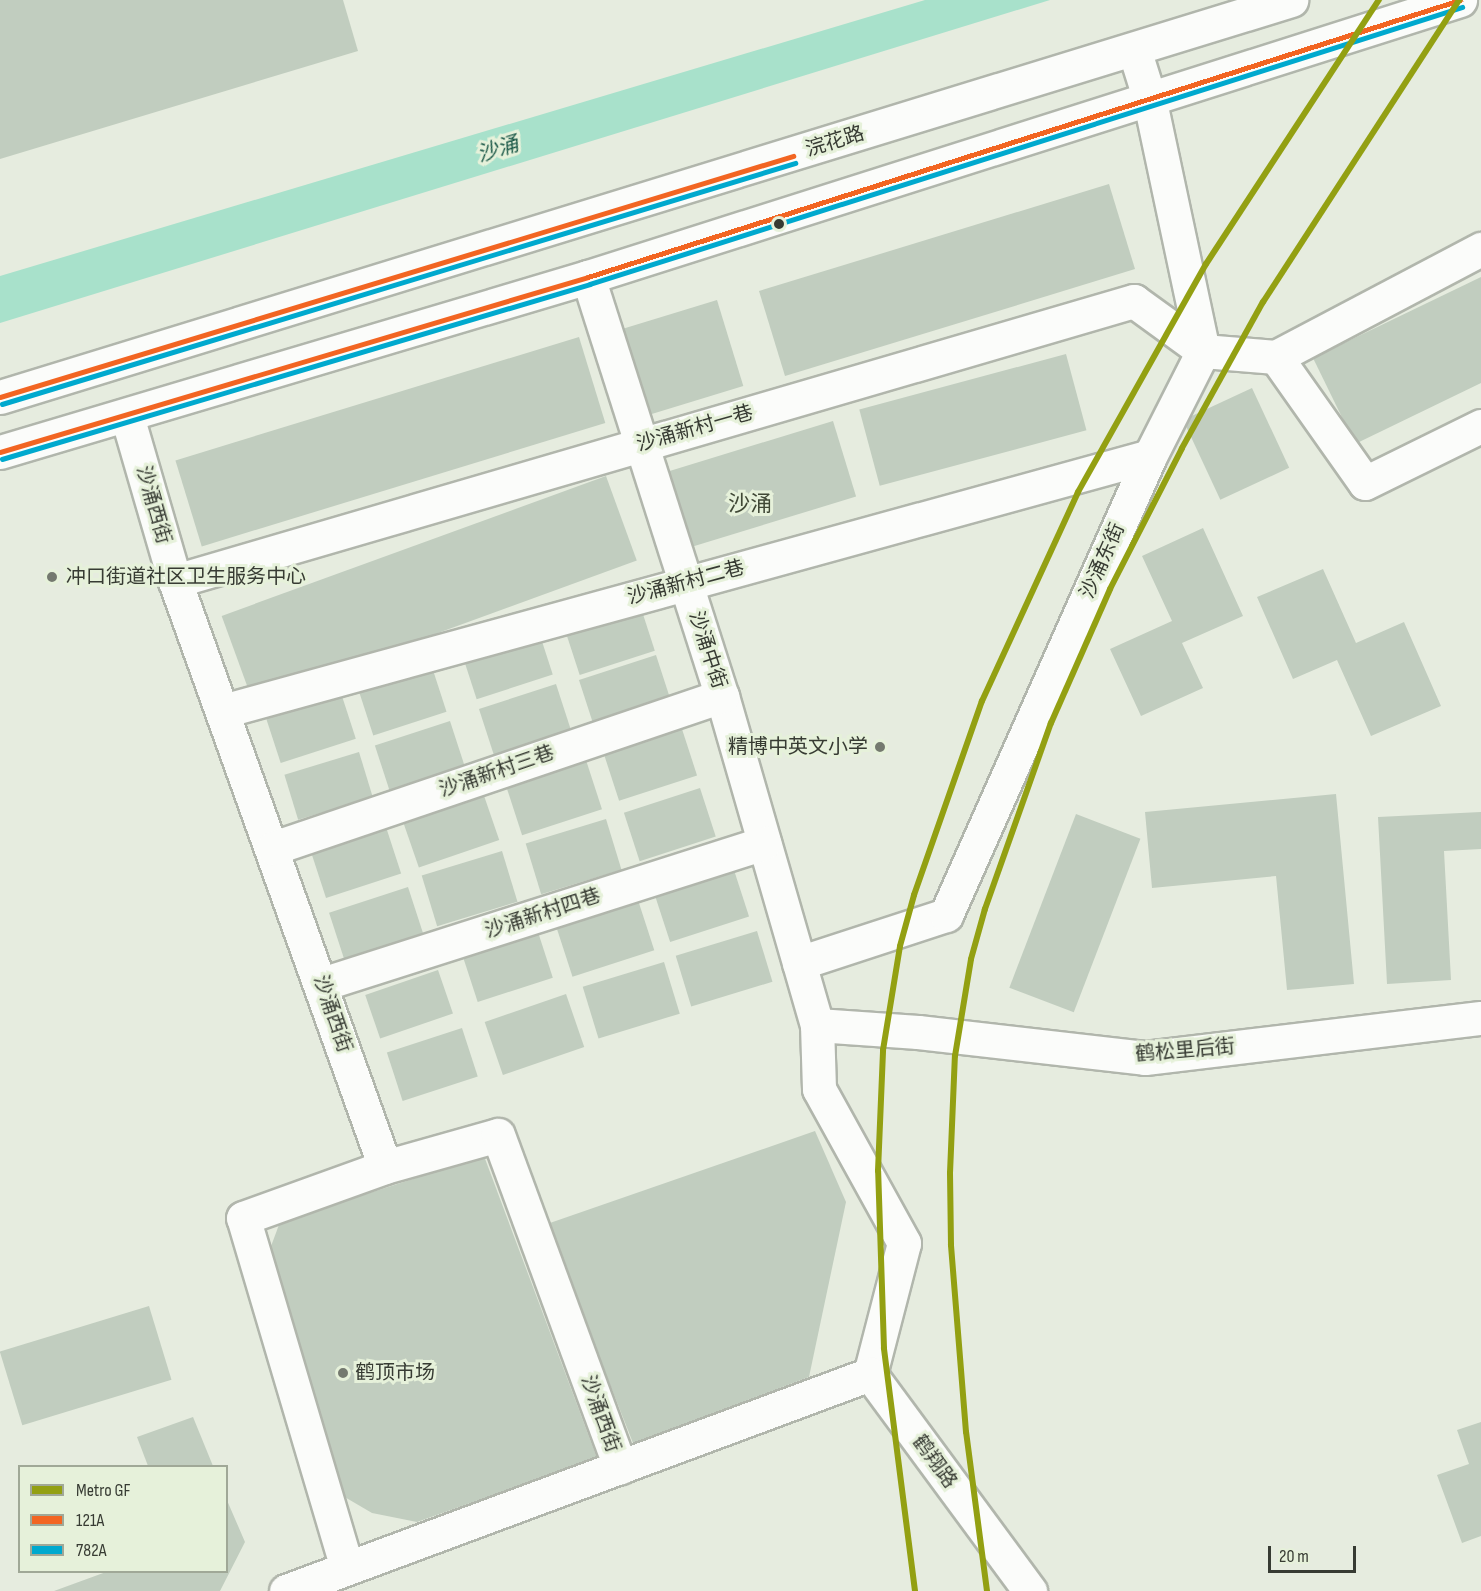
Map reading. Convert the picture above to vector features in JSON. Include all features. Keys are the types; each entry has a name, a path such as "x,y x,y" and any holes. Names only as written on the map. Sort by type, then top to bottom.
{"street":[{"name":"浣花路","path":"0,397 1291,0"},
{"path":"0,452 588,277 1460,0"},
{"path":"1134,49 1149,97 1203,351 1276,357 1481,249"},
{"name":"沙涌中街","path":"588,277 722,696 817,1025"},
{"name":"沙涌新村一巷","path":"175,581 1134,301 1203,351"},
{"name":"沙涌东街","path":"799,963 946,915 1150,456 1203,351"},
{"path":"1276,357 1365,483 1481,426"},
{"name":"沙涌西街","path":"127,416 175,581 322,984 385,1167 498,1135 620,1467"},
{"name":"沙涌新村二巷","path":"223,711 1150,456"},
{"name":"沙涌新村三巷","path":"273,848 722,696"},
{"name":"沙涌新村四巷","path":"322,984 765,843"},
{"name":"鹤松里后街","path":"817,1025 918,1032 1145,1058 1481,1018"},
{"path":"299,1589 347,1568 870,1374 904,1243 819,1089 817,1025"},
{"path":"347,1568 243,1218 385,1167"},
{"name":"鹤翔路","path":"870,1374 1030,1591"}],"water":[{"path":"925,0 1050,0 0,323 0,276"}],"building":[{"path":"0,0 343,0 358,51 0,159"},
{"path":"1109,184 1135,269 785,376 759,291"},
{"path":"1481,277 1481,383 1355,444 1313,358"},
{"path":"717,300 743,386 648,415 621,329"},
{"path":"579,337 605,423 202,546 175,460"},
{"path":"1066,354 1086,430 880,486 859,409"},
{"path":"1252,388 1289,468 1220,500 1183,420"},
{"path":"833,421 856,497 689,548 666,472"},
{"path":"606,476 637,561 252,700 222,616"},
{"path":"1203,528 1243,616 1182,643 1203,688 1141,716 1110,649 1172,621 1142,556"},
{"path":"1323,569 1356,643 1404,622 1441,706 1371,736 1337,660 1293,679 1257,597"},
{"path":"640,605 655,651 580,675 565,629"},
{"path":"537,626 553,675 477,699 461,651"},
{"path":"656,655 672,704 595,729 579,680"},
{"path":"432,667 447,712 373,735 359,691"},
{"path":"556,684 572,733 495,758 479,709"},
{"path":"341,693 356,739 281,763 266,717"},
{"path":"450,721 465,767 390,791 375,745"},
{"path":"681,726 697,775 619,801 603,751"},
{"path":"359,752 373,797 298,820 284,775"},
{"path":"585,757 602,809 522,835 505,783"},
{"path":"481,787 499,840 419,868 401,815"},
{"path":"700,788 716,837 640,861 624,813"},
{"path":"1336,794 1354,984 1287,990 1276,876 1152,888 1145,812"},
{"path":"1481,812 1481,849 1444,851 1451,980 1387,984 1378,817"},
{"path":"1076,814 1140,839 1074,1012 1009,988"},
{"path":"606,819 621,870 541,894 526,844"},
{"path":"386,827 401,874 326,898 311,851"},
{"path":"502,851 517,902 437,926 422,876"},
{"path":"733,867 749,916 670,942 654,893"},
{"path":"408,887 425,938 346,964 329,913"},
{"path":"637,897 654,950 573,977 555,924"},
{"path":"757,931 772,982 691,1007 676,956"},
{"path":"538,932 553,978 478,1002 463,956"},
{"path":"664,962 680,1014 599,1038 583,987"},
{"path":"438,970 453,1013 380,1039 365,995"},
{"path":"566,994 584,1047 503,1075 485,1022"},
{"path":"462,1028 478,1077 403,1101 387,1052"},
{"path":"815,1131 846,1202 809,1377 633,1443 547,1224"},
{"path":"484,1156 597,1458 417,1522 372,1513 331,1489 267,1257 280,1222"},
{"path":"149,1306 172,1380 22,1425 0,1352"},
{"path":"193,1417 213,1465 148,1465 137,1437"},
{"path":"1481,1422 1481,1536 1462,1543 1437,1475 1469,1464 1457,1430"},
{"path":"228,1503 245,1542 220,1591 54,1591 103,1573 228,1573"}],"metro line":[{"name":"GF","path":"915,1591 884,1348 878,1171 883,1050 900,946 914,895 982,701 1078,492 1206,264 1379,0"},
{"name":"GF","path":"987,1591 966,1432 951,1245 950,1173 955,1056 971,959 985,909 1051,723 1110,589 1182,448 1263,302 1459,0"}],"transit line":[{"name":"121A","path":"0,452 588,277 1460,0"},
{"name":"782A","path":"2,459 590,284 1462,7"},
{"name":"121A","path":"0,397 793,156"},
{"name":"782A","path":"2,404 795,163"}],"place":[{"name":"冲口街道社区卫生服务中心","path":"52,577"},
{"name":"精博中英文小学","path":"880,747"},
{"name":"鹤顶市场","path":"343,1373"}],"district":[{"name":"沙涌","path":"750,505"}]}
